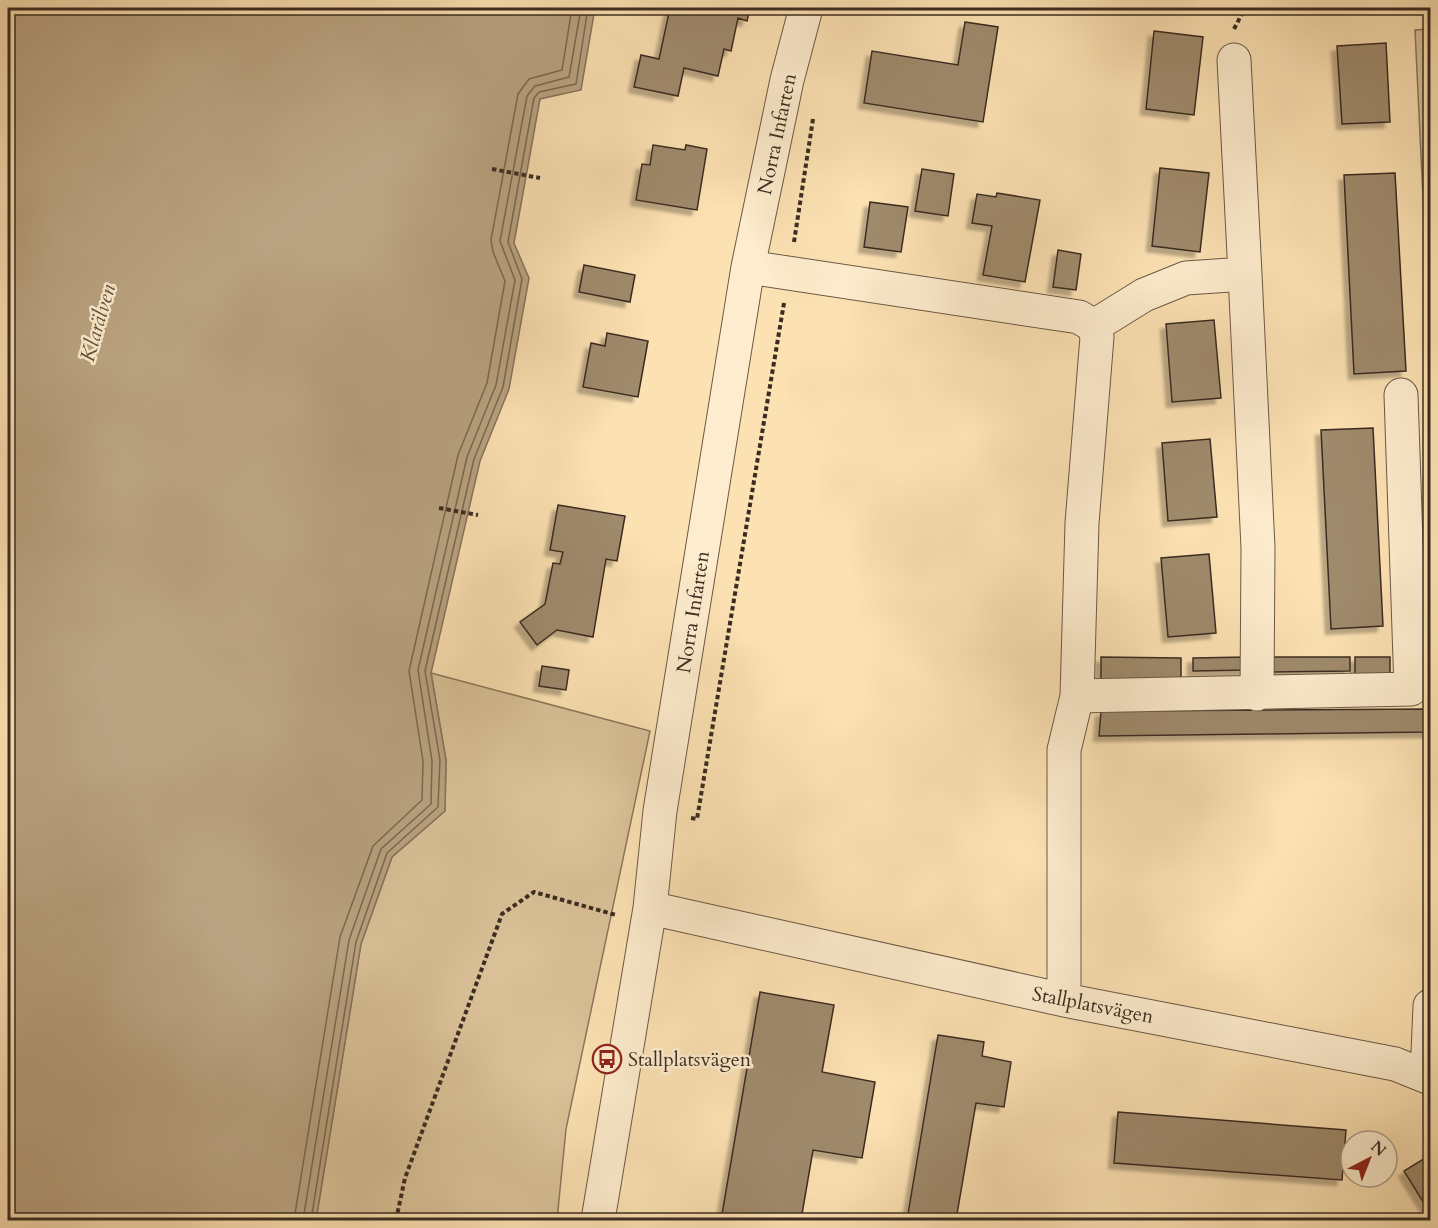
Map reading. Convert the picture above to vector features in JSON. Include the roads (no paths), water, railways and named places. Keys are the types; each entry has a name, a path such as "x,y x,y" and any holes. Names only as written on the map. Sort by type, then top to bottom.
{"street":[{"name":"Norra Infarten","path":"598,1221 650,908 660,811 748,267 787,80 806,8"},
{"path":"1234,60 1258,548 1257,694"},
{"path":"748,267 1079,317 1094,326 1097,337 1082,523 1077,696 1064,750 1064,1000"},
{"path":"1094,326 1144,295 1186,278 1245,274"},
{"path":"1077,696 1411,689 1401,395"},
{"name":"Stallplatsvägen","path":"650,908 1064,1000 1395,1064 1429,1077"},
{"path":"1429,1077 1431,1006"}],"water":[{"name":"Klarälven","path":"8,8 595,8 581,90 540,99 514,243 529,278 509,389 480,461 431,673 446,760 445,811 392,857 361,944 316,1220 8,1220"}],"place":[{"name":"Stallplatsvägen","path":"607,1059"}]}
